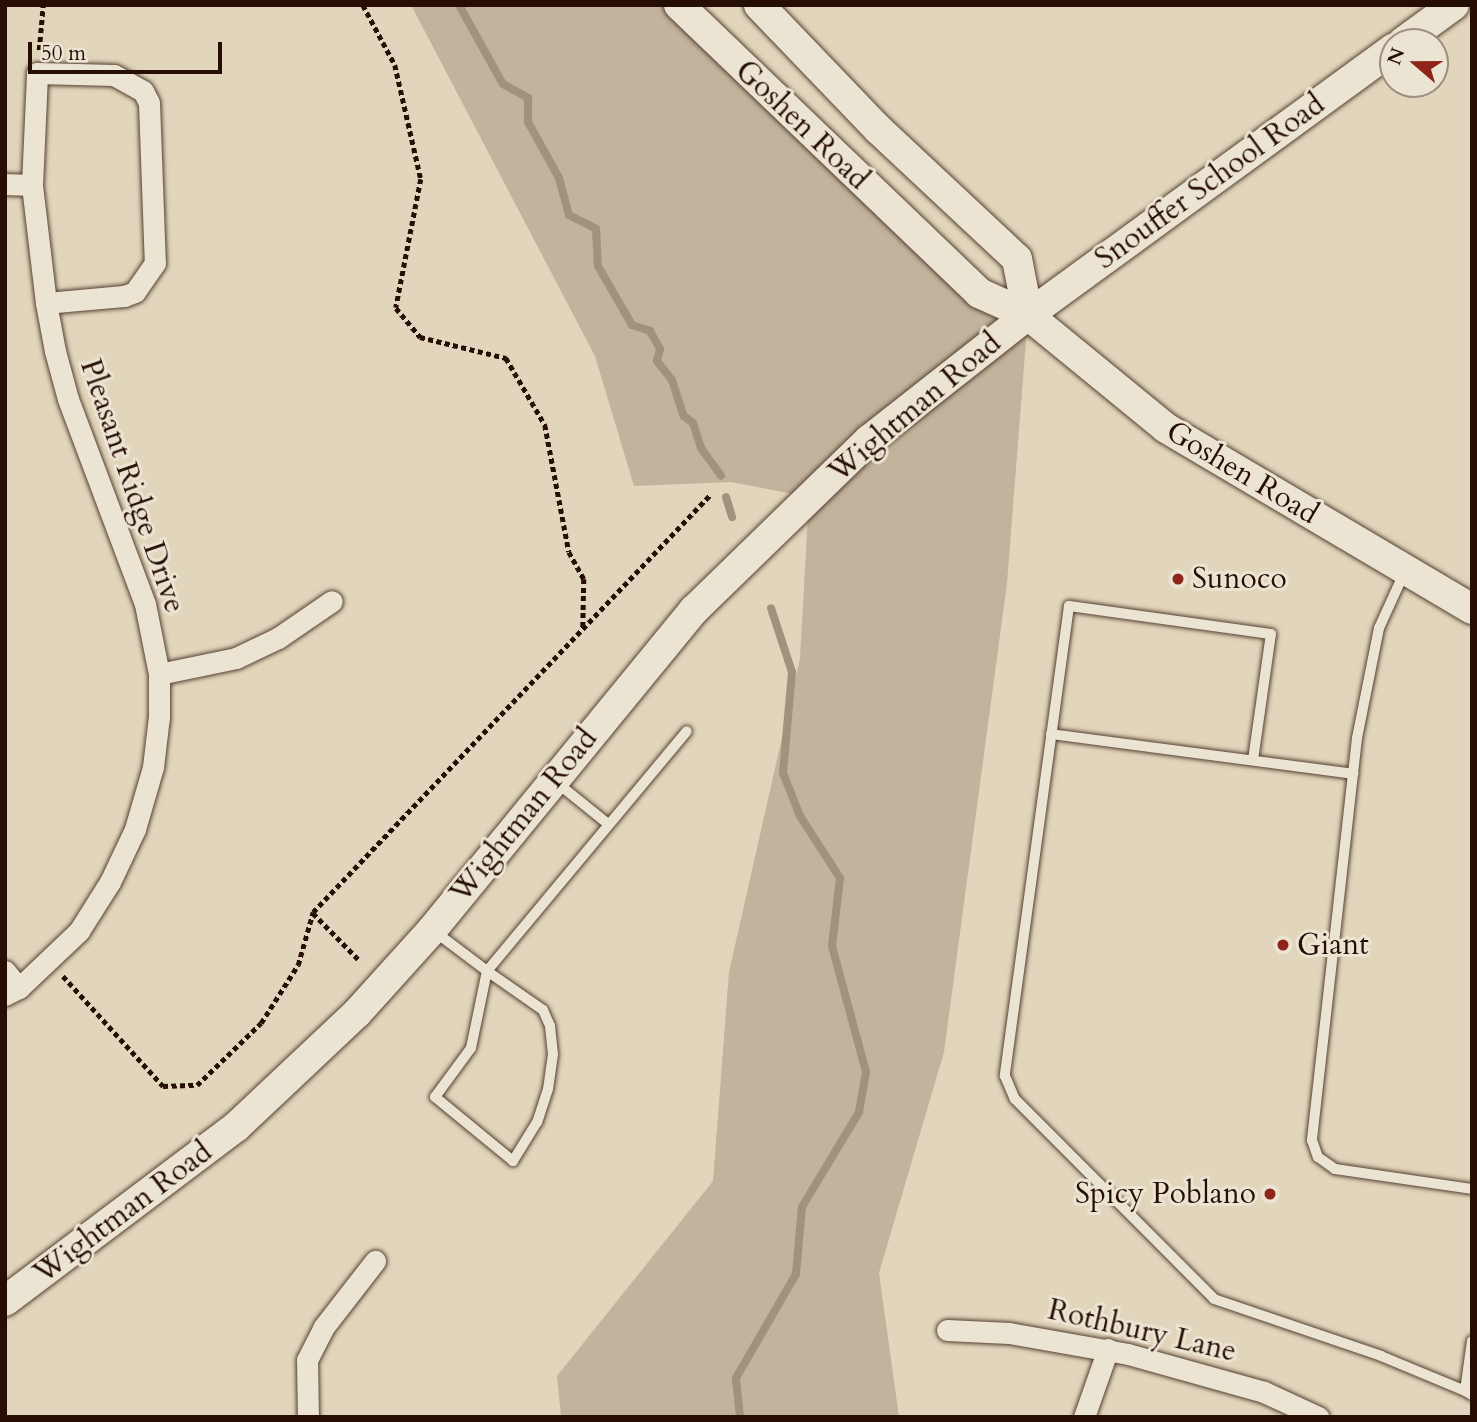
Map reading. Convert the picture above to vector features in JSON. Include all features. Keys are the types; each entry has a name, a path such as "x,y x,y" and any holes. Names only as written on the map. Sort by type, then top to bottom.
{"main road":[{"name":"Goshen Road","path":"679,5 979,292 1028,315 1166,428 1472,609"},
{"name":"Goshen Road","path":"760,5 878,129 1017,259 1028,315"},
{"path":"1422,28 1454,5"},
{"name":"Snouffer School Road","path":"1028,315 1379,59"},
{"name":"Wightman Road","path":"5,1301 236,1127 357,1013 432,930 694,610 752,550 869,440 1028,315"}],"street":[{"path":"37,73 101,72 131,82 143,91 149,103 158,247 149,277 135,292 46,303"},
{"name":"Pleasant Ridge Drive","path":"12,992 84,923 135,829 153,767 159,674 145,604 68,398 46,303 32,185 37,73"},
{"path":"5,184 32,185"},
{"path":"159,674 236,658 278,638 332,601"},
{"path":"5,971 12,992"},
{"path":"308,1417 307,1360 324,1328 375,1261"},
{"name":"Rothbury Lane","path":"947,1330 1009,1333 1108,1349 1216,1376 1304,1414"},
{"path":"1084,1417 1108,1349"}],"lane":[{"path":"1405,571 1379,628 1353,774 1312,1140 1318,1157 1335,1169 1472,1189"},
{"path":"1253,760 1271,634 1069,606 1005,1076 1015,1100 1214,1300 1381,1356 1468,1393 1472,1341"},
{"path":"432,930 487,971 543,1010 550,1026 553,1054 548,1089 537,1122 513,1161 435,1097 471,1048 487,971 687,731"},
{"path":"1051,734 1353,774"},
{"path":"553,780 608,824"}],"path":[{"path":"37,73 43,5"},
{"path":"363,5 395,65 421,179 396,308 420,337 506,358 545,425 569,552 584,579 583,628"},
{"path":"48,960 163,1086 197,1085 261,1023 298,965 313,912 710,495"},
{"path":"313,912 360,961"}],"shaded area":[{"path":"411,5 679,5 893,214 1028,315 1007,583 944,1052 879,1273 899,1417 561,1417 557,1376 713,1181 729,972 800,658 809,497 731,482 634,486 595,356"}],"waterway":[{"path":"459,5 503,84 528,98 528,122 559,178 569,215 596,229 598,266 632,325 650,331 660,349 657,361 672,380 684,416 693,423 701,448 721,476"},
{"path":"726,497 732,517"},
{"path":"740,1417 736,1378 796,1274 802,1207 859,1112 866,1072 832,946 840,878 800,816 783,773 792,672 771,608"}],"place":[{"name":"Sunoco","path":"1178,579"},
{"name":"Giant","path":"1283,945"},
{"name":"Spicy Poblano","path":"1270,1194"}]}
